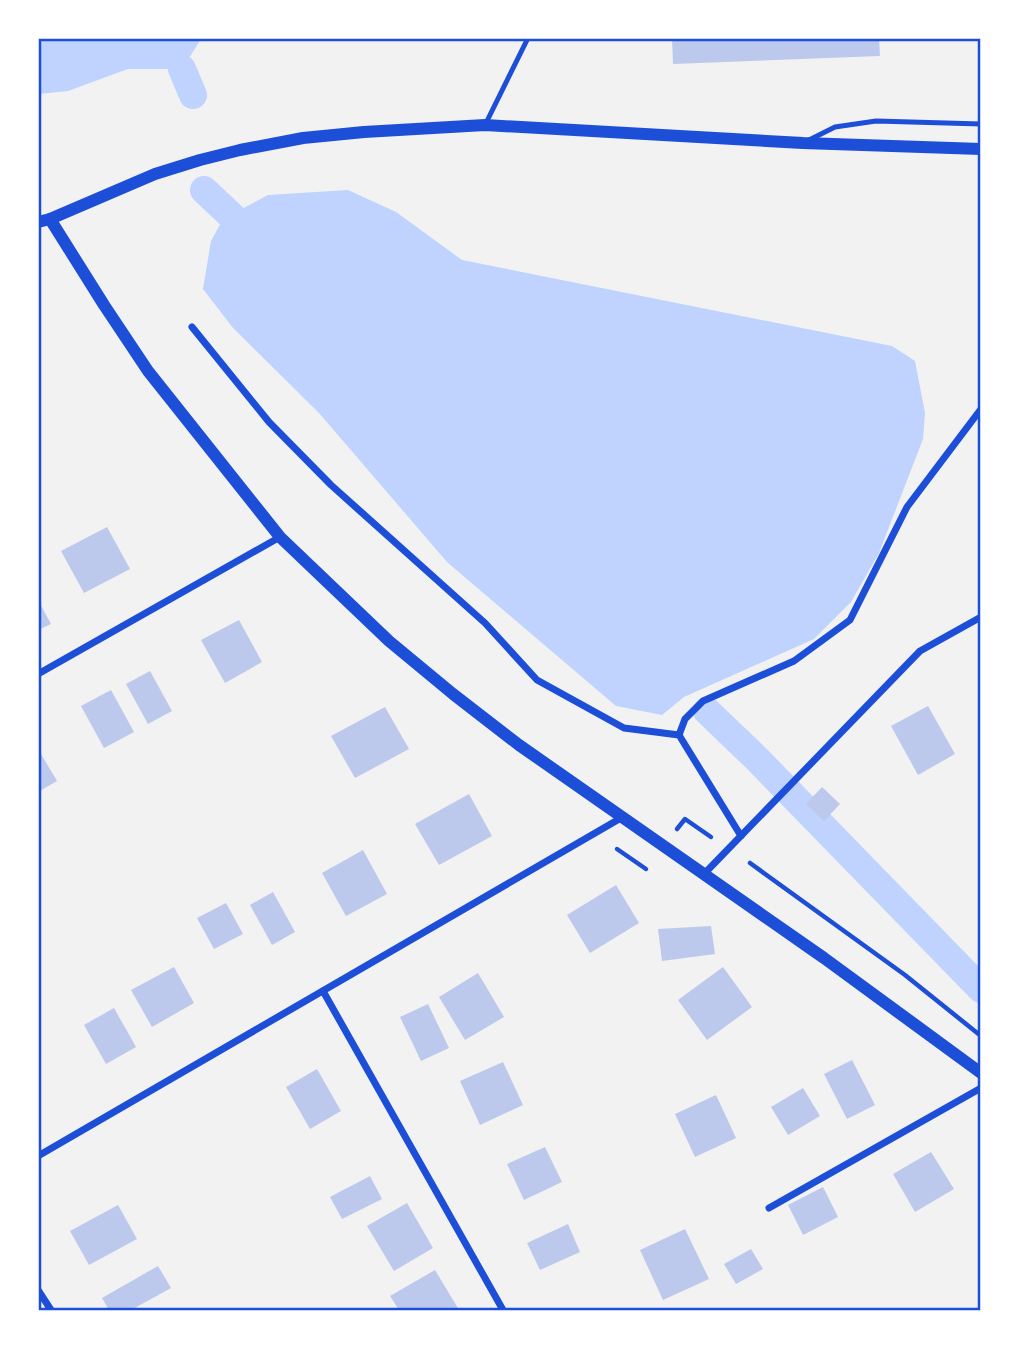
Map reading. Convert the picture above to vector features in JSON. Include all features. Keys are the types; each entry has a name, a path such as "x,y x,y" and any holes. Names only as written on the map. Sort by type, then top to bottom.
{"street":[{"path":"981,149 803,143 485,125 364,132 303,138 200,160 155,174 44,220 149,371 280,537 389,641 519,745 824,958 981,1073"},
{"path":"192,327 278,431 331,485 485,623 537,680 624,727 679,735"},
{"path":"679,735 685,719 703,701 794,661 850,620 907,507 981,409"},
{"path":"38,674 280,537"},
{"path":"705,874 920,651 981,617"},
{"path":"679,735 741,836"},
{"path":"38,1156 621,818"},
{"path":"323,991 503,1311"},
{"path":"769,1208 981,1088"},
{"path":"38,1290 51,1311"}],"lane":[{"path":"485,125 528,38"},
{"path":"803,143 835,127 876,121 981,124"}],"path":[{"path":"677,829 685,819 711,837"},
{"path":"617,849 646,869"},
{"path":"750,863 905,975 981,1036"}],"water":[{"path":"38,39 201,39 182,69 128,69 68,91 39,94"},
{"path":"348,190 396,212 462,260 892,346 915,361 925,413 923,439 879,553 851,602 814,639 684,697 662,715 616,706 447,562 319,413 233,328 203,289 211,241 223,219 268,195"}],"building":[{"path":"672,38 879,38 880,56 673,64"},
{"path":"107,527 130,569 84,593 61,551"},
{"path":"38,600 51,624 38,630"},
{"path":"239,620 262,662 225,683 201,640"},
{"path":"150,671 172,711 148,724 126,684"},
{"path":"111,690 134,732 104,748 81,706"},
{"path":"928,706 955,754 918,775 891,726"},
{"path":"385,707 409,749 355,778 331,736"},
{"path":"38,749 57,781 38,792"},
{"path":"822,787 840,804 824,821 806,804"},
{"path":"469,794 492,836 439,865 415,824"},
{"path":"363,850 387,894 346,916 322,873"},
{"path":"616,885 639,923 590,953 567,915"},
{"path":"273,892 295,932 272,945 250,905"},
{"path":"226,903 243,934 214,949 197,918"},
{"path":"711,926 715,954 662,961 658,929"},
{"path":"174,967 194,1003 152,1027 131,990"},
{"path":"723,967 752,1007 707,1040 678,1000"},
{"path":"478,973 504,1017 465,1040 439,997"},
{"path":"428,1004 449,1048 421,1061 400,1017"},
{"path":"114,1008 136,1047 106,1064 84,1025"},
{"path":"852,1060 875,1105 847,1119 824,1074"},
{"path":"503,1062 523,1105 480,1125 460,1081"},
{"path":"317,1069 341,1111 310,1129 286,1087"},
{"path":"803,1088 820,1116 788,1135 771,1107"},
{"path":"716,1095 736,1138 695,1157 675,1114"},
{"path":"545,1147 562,1182 524,1200 507,1164"},
{"path":"931,1152 954,1189 915,1212 893,1174"},
{"path":"370,1176 382,1199 342,1219 330,1197"},
{"path":"823,1187 838,1217 803,1235 788,1205"},
{"path":"407,1203 433,1248 394,1271 367,1226"},
{"path":"118,1205 137,1239 89,1265 70,1231"},
{"path":"568,1224 580,1252 540,1270 527,1243"},
{"path":"685,1229 709,1279 663,1300 640,1250"},
{"path":"751,1249 763,1269 736,1284 724,1264"},
{"path":"158,1266 171,1288 131,1310 109,1310 102,1298"},
{"path":"435,1270 459,1310 399,1310 390,1296"}],"waterway":[{"path":"182,69 193,95"},
{"path":"204,190 258,241"},
{"path":"707,711 981,989"}]}
